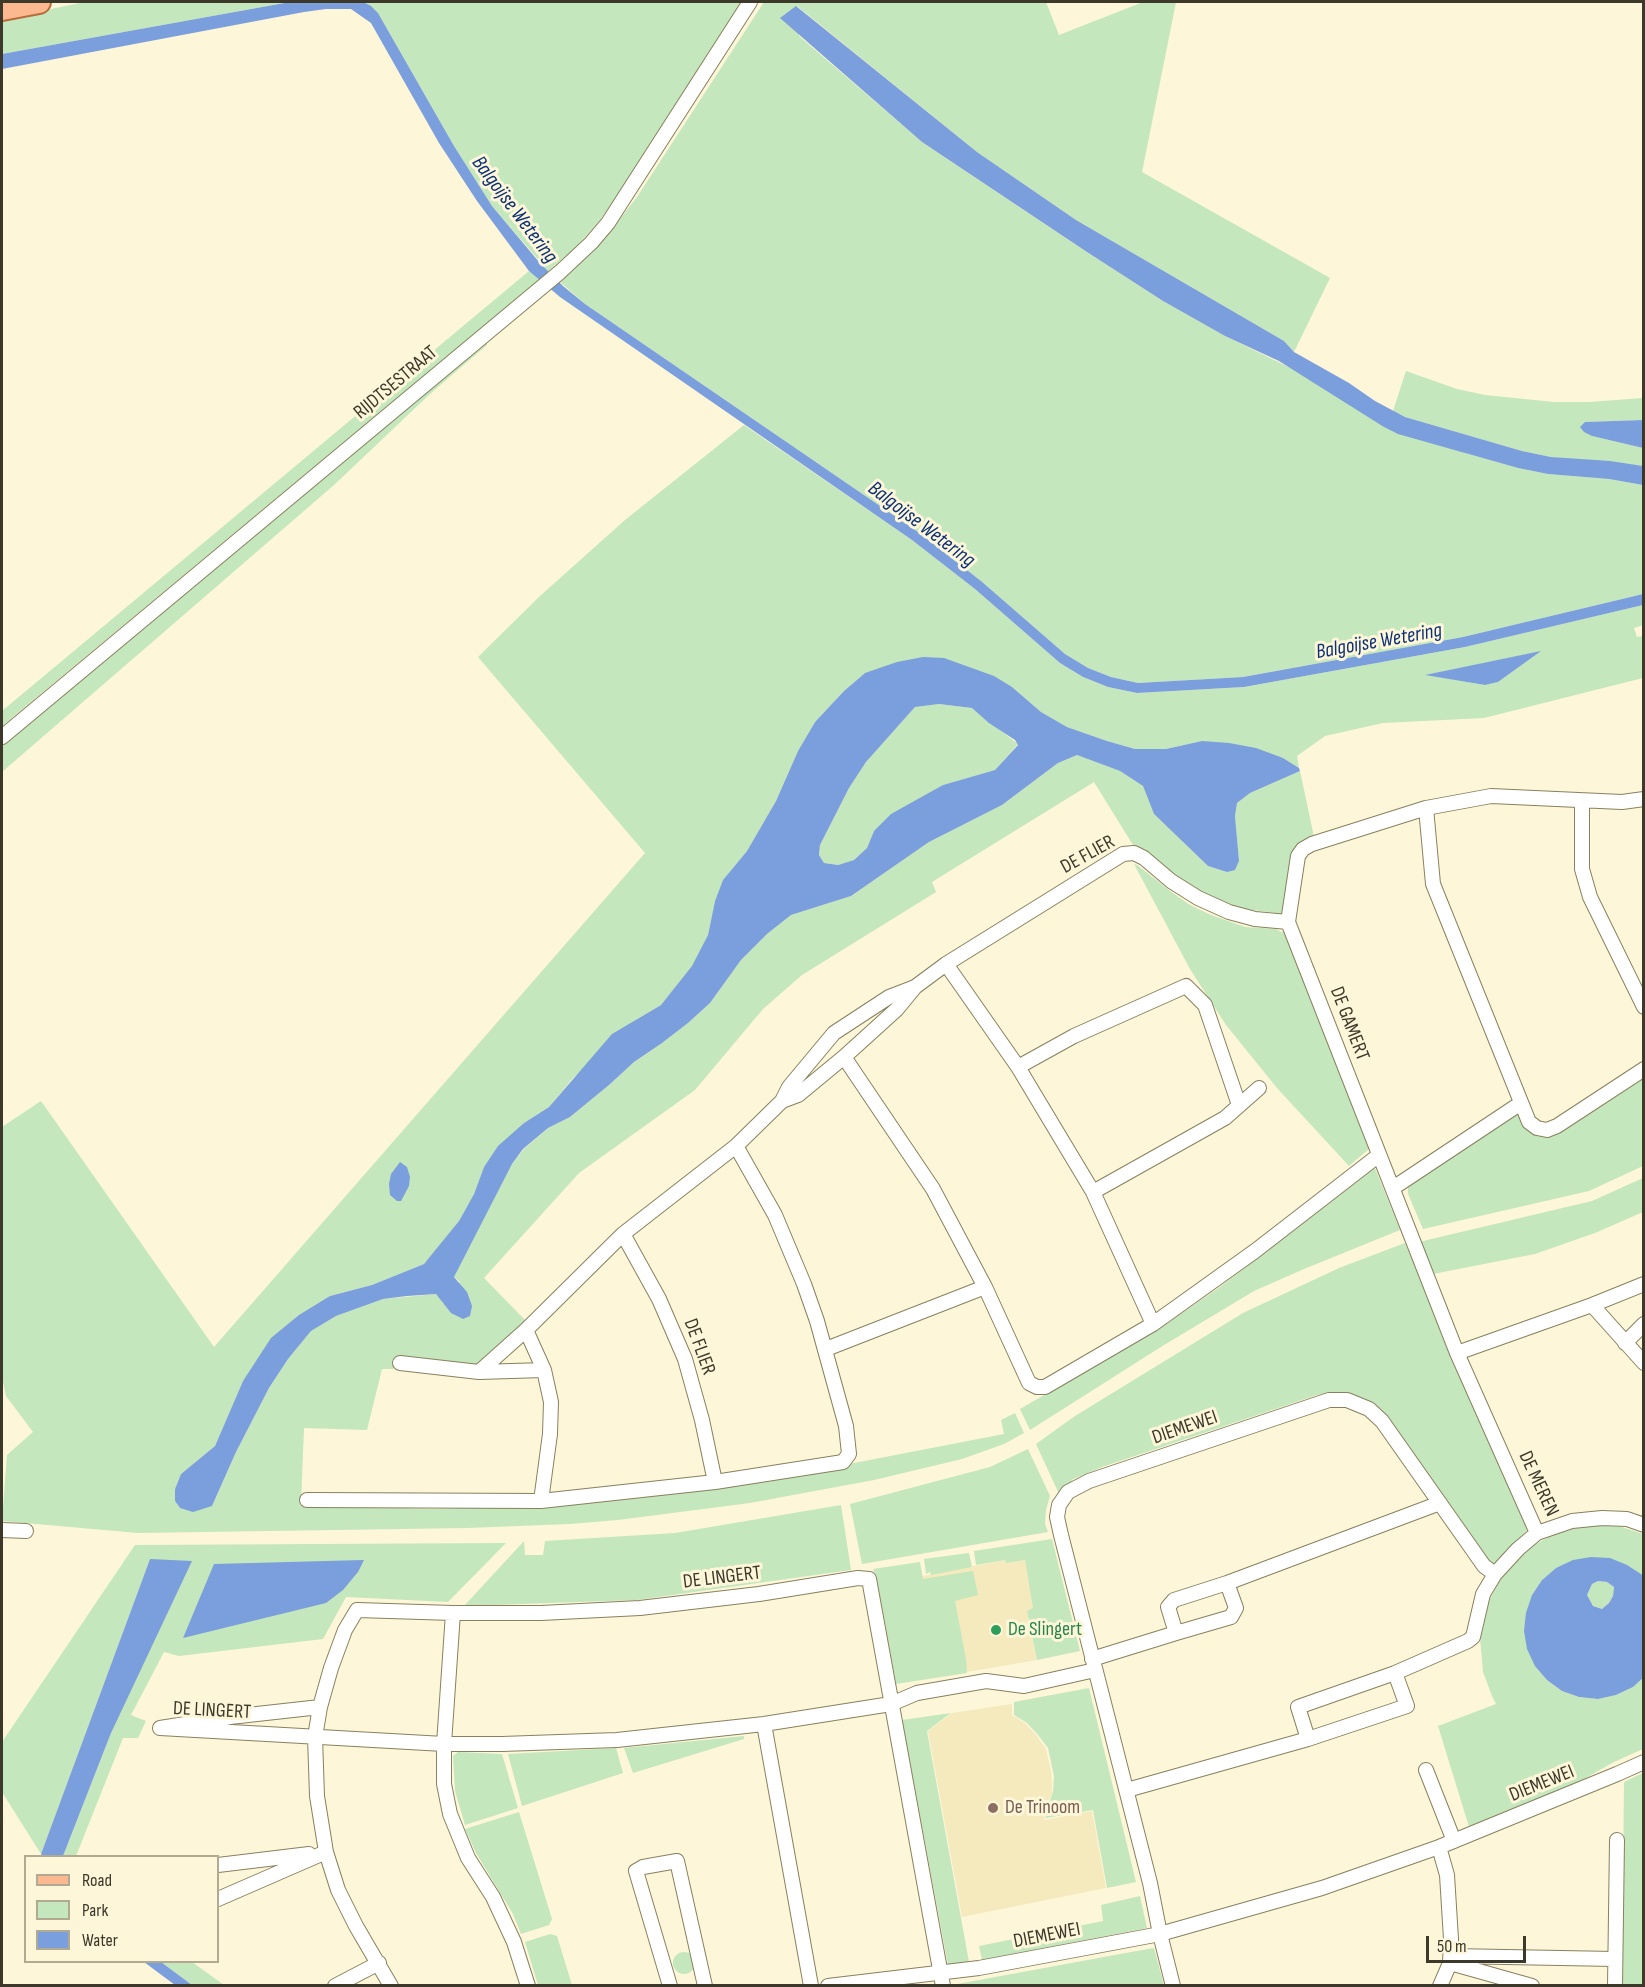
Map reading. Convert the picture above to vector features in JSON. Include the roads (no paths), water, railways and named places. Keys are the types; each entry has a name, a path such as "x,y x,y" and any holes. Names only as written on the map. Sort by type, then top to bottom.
{"main road":[{"path":"2,9 39,2"}],"street":[{"name":"RIJDTSESTRAAT","path":"2,737 556,276 591,243 608,223 750,2"},
{"name":"DE GAMERT","path":"1393,1188 1378,1155 1288,922 1298,856 1311,844 1426,808 1491,796 1582,802 1622,802 1644,799"},
{"path":"1582,802 1582,869 1590,897 1644,1007"},
{"path":"1426,808 1433,884 1529,1122 1537,1128 1547,1130 1557,1126 1644,1069"},
{"name":"DE FLIER","path":"782,1101 798,1095 844,1057 897,1009 915,987 946,964 1123,854 1134,853 1144,858 1171,881 1198,898 1229,912 1255,919 1288,922"},
{"path":"946,964 1018,1067 1093,1192 1153,1324"},
{"path":"1018,1067 1074,1036 1186,986 1205,1005 1239,1106"},
{"name":"DE FLIER","path":"479,1372 526,1330 623,1234 736,1146 782,1101 789,1087 834,1033 889,996 915,987"},
{"path":"844,1057 933,1189 985,1287 1029,1383 1036,1388 1045,1387 1153,1324 1255,1251 1378,1155"},
{"path":"1093,1192 1225,1118 1259,1088"},
{"path":"1393,1188 1521,1103"},
{"path":"307,1500 541,1501 715,1482 843,1462 849,1454 846,1426 826,1349 804,1284 775,1215 736,1146"},
{"name":"DE MEREN","path":"1393,1188 1457,1353 1538,1533 1572,1521 1602,1518 1627,1519 1644,1526"},
{"name":"DE FLIER","path":"623,1234 660,1299 685,1359 702,1420 715,1482"},
{"path":"1457,1353 1644,1284"},
{"path":"826,1349 985,1287"},
{"path":"1592,1305 1644,1363"},
{"path":"1625,1343 1644,1324"},
{"path":"526,1330 544,1370 551,1401 550,1434 541,1501"},
{"path":"400,1363 479,1372 544,1370"},
{"name":"DIEMEWEI","path":"1173,1986 1150,1883 1057,1517 1059,1506 1068,1492 1089,1481 1329,1400 1347,1400 1369,1409 1382,1421 1484,1566 1495,1574"},
{"path":"1176,1633 1168,1607 1174,1600 1227,1583 1440,1503"},
{"path":"2,1530 26,1532"},
{"path":"1308,1739 1298,1707 1395,1673 1473,1637 1483,1594 1495,1574 1518,1549 1538,1533"},
{"name":"DE LINGERT","path":"392,1986 356,1926 339,1890 326,1852 317,1796 315,1737 320,1707 345,1630 357,1610 541,1613 640,1608 858,1578 869,1579 942,1980"},
{"path":"1094,1665 1176,1633 1231,1617 1236,1608 1227,1583"},
{"path":"453,1613 444,1744 444,1784 450,1814 468,1858 493,1897 514,1942 528,1986"},
{"name":"DE LINGERT","path":"320,1707 230,1716 160,1728 444,1744 617,1740 764,1724 891,1704 917,1693 986,1681 1024,1686 1094,1665"},
{"path":"1126,1790 1308,1739 1407,1706 1395,1673"},
{"path":"764,1724 811,1986"},
{"name":"DIEMEWEI","path":"942,1980 1160,1934 1322,1888 1439,1847 1644,1762"},
{"path":"1425,1770 1454,1841"},
{"path":"1615,1986 1617,1840"},
{"path":"1439,1847 1447,1875 1451,1922 1450,1959 1440,1986"},
{"path":"219,1866 326,1852"},
{"path":"219,1899 326,1852"},
{"path":"670,1986 636,1871 643,1867 677,1861 705,1986"},
{"path":"1450,1959 1615,1959"},
{"path":"1450,1959 1533,1986"},
{"path":"335,1986 379,1963"},
{"path":"828,1986 942,1980"}],"water":[{"path":"290,2 363,2 371,6 378,13 454,146 492,206 539,262 563,286 585,304 918,532 981,581 1065,654 1088,668 1111,677 1138,683 1243,677 1463,637 1643,594 1643,605 1465,647 1244,687 1137,693 1108,687 1083,677 1060,663 975,589 912,540 560,297 529,271 477,201 439,143 371,23 351,9 304,12 2,69 2,54"},
{"path":"796,6 977,152 1076,220 1284,341 1294,352 1349,383 1375,401 1405,417 1522,451 1551,457 1643,466 1643,485 1609,479 1548,474 1518,468 1398,434 1384,427 1279,361 1225,336 1163,301 922,142 780,18"},
{"path":"1643,420 1643,448 1592,436 1580,427 1585,422"},
{"path":"1541,651 1498,682 1485,685 1425,675"},
{"path":"923,657 944,658 994,676 1012,687 1041,712 1067,727 1135,749 1166,749 1202,741 1229,743 1256,748 1283,758 1300,771 1250,793 1237,803 1235,816 1239,861 1235,870 1227,872 1208,866 1154,814 1143,786 1120,771 1077,755 1058,763 1002,805 929,842 851,896 791,915 767,934 741,960 710,1003 688,1023 634,1062 570,1117 548,1128 523,1149 512,1164 454,1277 467,1292 472,1306 470,1316 463,1319 451,1313 436,1294 407,1296 383,1299 336,1316 311,1331 288,1359 269,1388 236,1452 212,1506 193,1512 180,1508 175,1501 175,1489 181,1474 215,1446 243,1381 271,1338 299,1315 330,1296 372,1285 424,1264 459,1221 474,1194 484,1167 498,1146 524,1123 549,1107 612,1034 661,1005 692,966 708,935 715,901 723,880 747,851 776,801 798,751 815,722 844,691 865,673 897,662","holes":["939,704 972,708 989,723 1015,740 1018,745 995,770 943,785 891,814 874,831 867,848 854,860 838,865 824,863 819,855 820,845 849,788 866,762 915,707"]},
{"path":"400,1162 407,1167 410,1177 409,1186 401,1201 397,1201 390,1195 389,1184 391,1174"},
{"path":"1591,1557 1610,1558 1644,1576 1643,1678 1633,1687 1616,1695 1598,1699 1579,1697 1562,1691 1547,1680 1535,1666 1527,1649 1524,1631 1526,1613 1532,1595 1542,1580 1556,1568 1573,1560","holes":["1598,1581 1607,1582 1614,1587 1609,1603 1602,1609 1593,1606 1587,1595 1592,1584"]},
{"path":"150,1559 192,1561 111,1733 63,1855 41,1854"},
{"path":"364,1560 358,1572 343,1590 326,1603 183,1638 214,1564"},
{"path":"145,1963 162,1963 192,1985 175,1985"}],"place":[{"name":"De Slingert","path":"996,1630"},
{"name":"De Trinoom","path":"993,1808"}],"water label":[{"name":"Balgoijse Wetering","path":"514,210"},
{"name":"Balgoijse Wetering","path":"921,525"},
{"name":"Balgoijse Wetering","path":"1379,642"}]}
